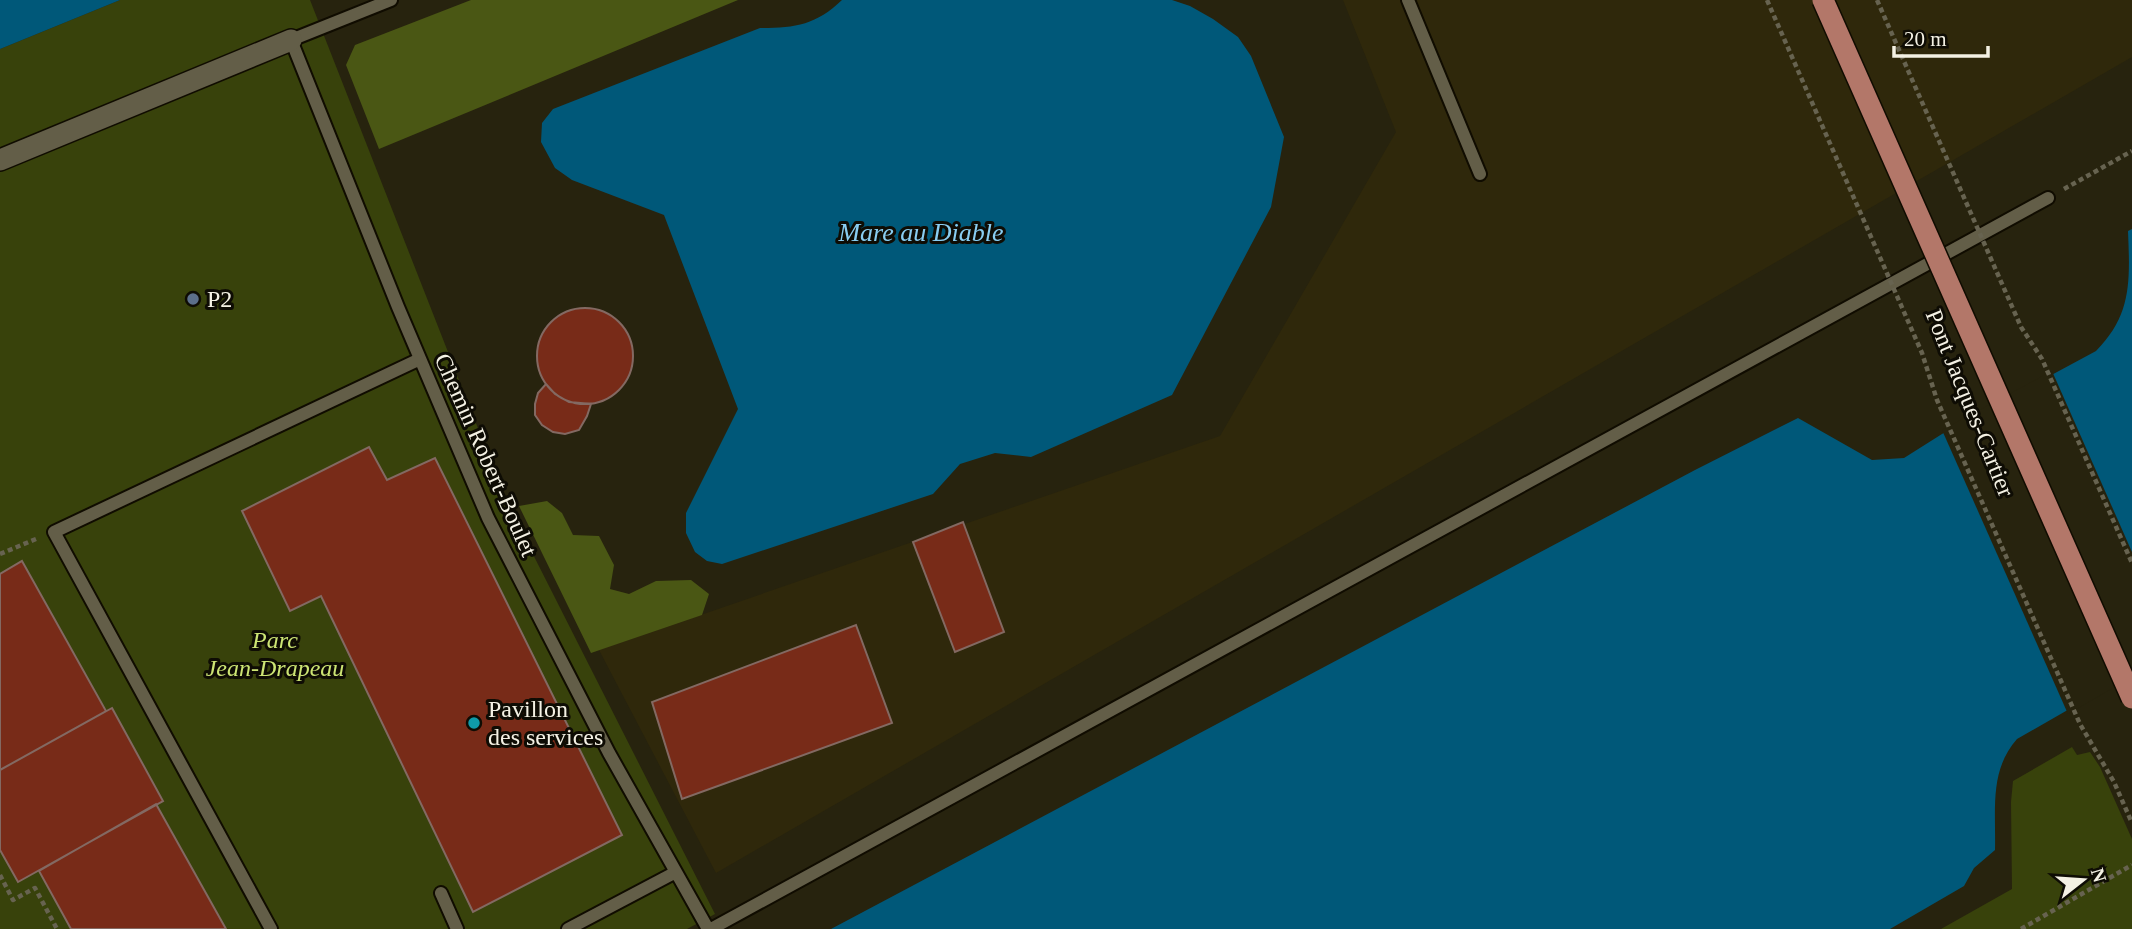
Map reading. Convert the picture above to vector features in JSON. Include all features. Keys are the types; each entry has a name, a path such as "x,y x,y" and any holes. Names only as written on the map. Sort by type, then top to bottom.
{"main road":[{"name":"Pont Jacques-Cartier","path":"1823,0 2132,698"}],"street":[{"path":"0,160 291,40"}],"lane":[{"path":"291,40 391,0"},
{"path":"1408,0 1480,174"},
{"name":"Chemin Robert-Boulet","path":"291,40 420,359 488,518 609,753 709,929"},
{"path":"709,929 2048,198"},
{"path":"271,929 54,532 420,359"},
{"path":"568,929 676,872"},
{"path":"441,893 457,929"}],"path":[{"name":"Pont Jacques-Cartier","path":"1767,0 1922,353 1937,400 2080,724 2114,782 2132,823"},
{"path":"1877,0 2021,327 2042,359 2132,563"},
{"path":"2048,198 2132,150"},
{"path":"0,554 54,532"},
{"path":"2021,929 2132,865"},
{"path":"0,875 13,900 35,888 57,929"}],"shaded area":[{"path":"1343,0 2132,0 2132,57 716,873 599,650 1220,436 1396,132"}],"green space":[{"name":"Parc Jean-Drapeau","path":"120,0 310,0 508,505 715,914 687,929 0,929 0,49"},
{"path":"471,0 738,0 379,149 346,65 355,45"},
{"path":"547,501 562,513 573,535 599,536 614,565 610,589 629,594 656,581 691,580 709,594 702,615 591,653 519,506"},
{"path":"2072,747 2077,755 2090,752 2100,767 2132,839 2132,929 1941,929 2012,889 2013,781"}],"water":[{"path":"0,0 120,0 0,49"},
{"name":"Mare au Diable","path":"842,0 1172,0 1190,6 1238,37 1251,56 1284,137 1271,207 1172,395 1031,457 995,453 960,464 933,494 722,564 707,561 695,552 686,533 686,513 738,409 664,215 572,180 555,168 541,142 542,123 553,109 760,28 794,26 814,20"},
{"path":"2132,229 2132,673 2017,739 2008,751 1998,777 1995,850 1974,868 1964,886 1890,929 831,929 1695,470 1798,418 1872,460 1904,458 1942,434 2096,351 2108,338 2122,310 2128,281 2128,231"}],"pier":[{"path":"2052,371 2132,552 2132,677 2068,714 1942,430"}],"building":[{"path":"585,308 603,311 619,322 630,338 633,356 630,374 619,390 603,401 585,404 567,401 551,390 540,374 537,356 540,338 551,322 567,311"},
{"path":"546,384 555,394 569,402 591,404 579,430 565,434 553,432 542,425 535,415 535,404 538,393"},
{"name":"Pavillon des services","path":"369,447 387,480 435,458 622,835 473,912 321,596 290,611 242,511"},
{"path":"963,522 1004,632 955,652 913,542"},
{"path":"22,561 106,711 0,770 0,574"},
{"path":"856,625 892,723 682,799 652,702"},
{"path":"112,708 163,801 18,882 0,850 0,770"},
{"path":"156,804 226,929 71,929 39,871"}],"place":[{"name":"P2","path":"193,299"},
{"name":"Pavillon des services","path":"474,723"}]}
